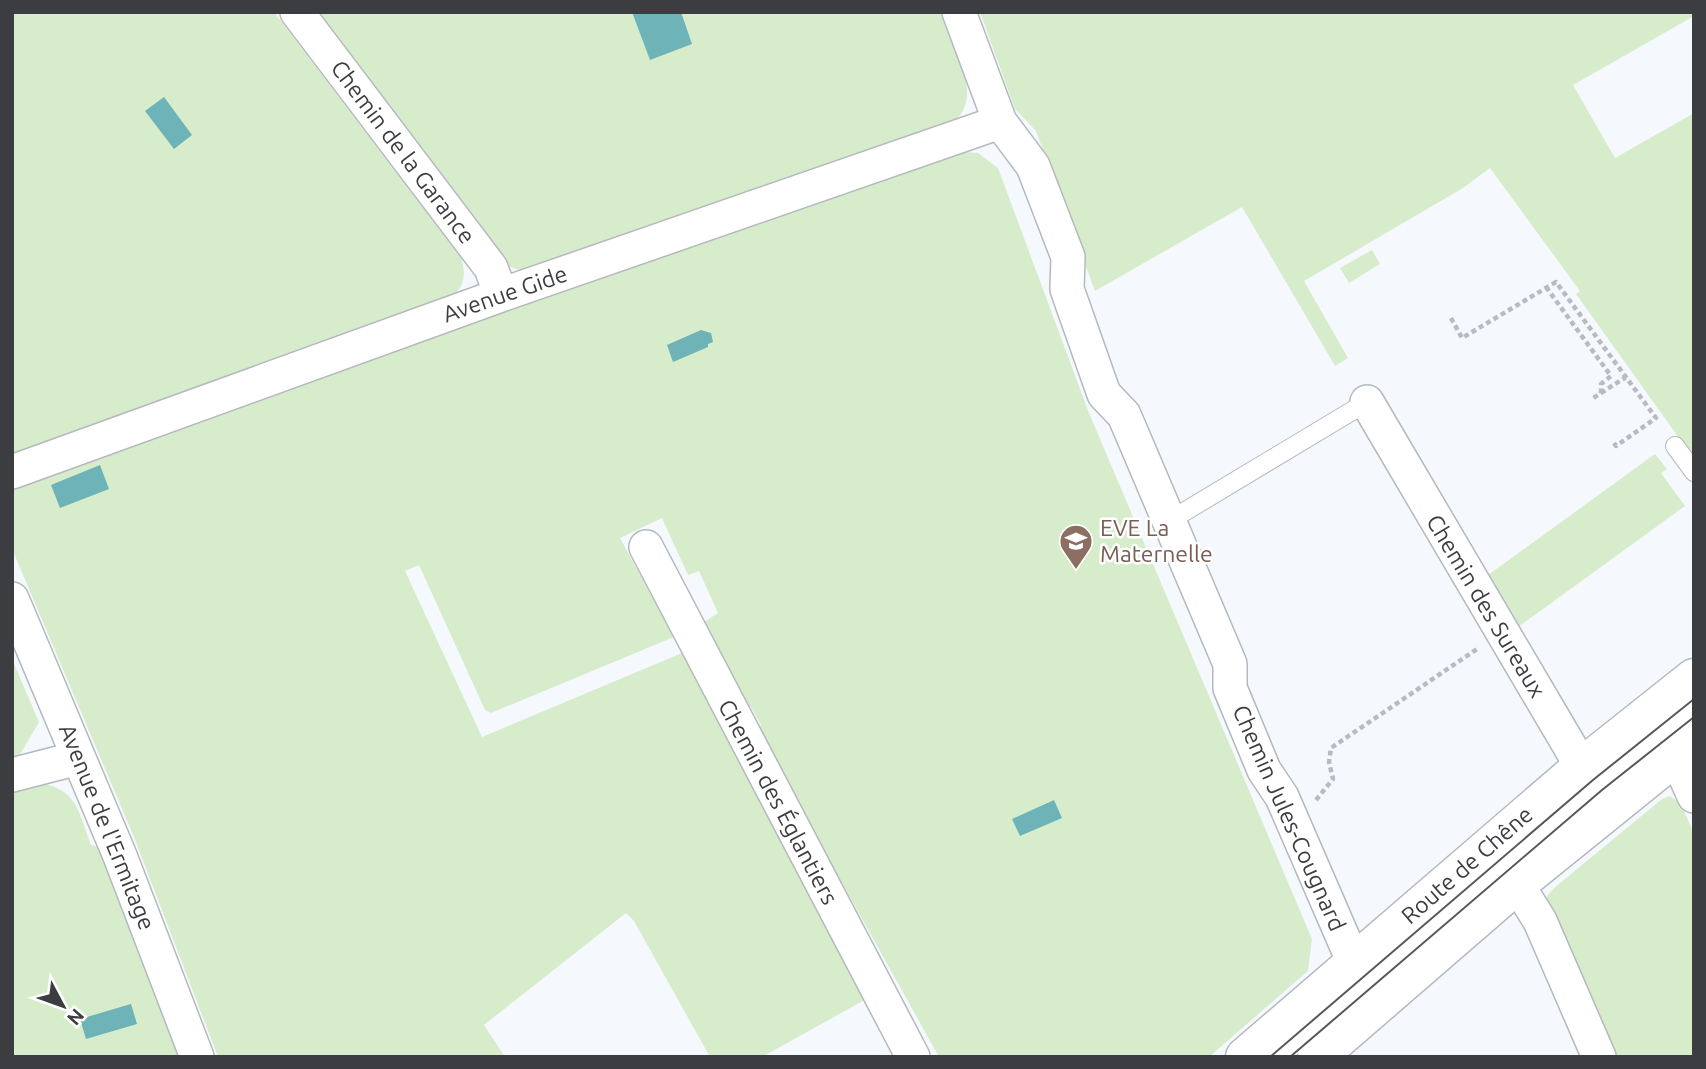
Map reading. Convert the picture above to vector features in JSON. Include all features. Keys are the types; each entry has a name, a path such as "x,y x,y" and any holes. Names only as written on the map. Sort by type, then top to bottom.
{"main road":[{"name":"Route de Chêne","path":"1317,1057 1368,981 1597,786 1671,736 1694,678"},
{"name":"Route de Chêne","path":"1245,1057 1517,884 1597,786"}],"street":[{"name":"Chemin de la Garance","path":"298,12 491,268 501,295"},
{"name":"Chemin Jules-Cougnard","path":"959,12 1000,122 1033,166 1068,257 1067,289 1104,394 1124,415 1230,664 1230,688 1259,759 1282,797 1368,981"},
{"name":"Avenue Gide","path":"12,472 501,295 1000,122"},
{"name":"Chemin des Sureaux","path":"1367,402 1502,633 1597,786"},
{"name":"Chemin des Églantiers","path":"646,547 913,1057"},
{"name":"Avenue de l'Ermitage","path":"12,599 134,891 197,1057"},
{"path":"1671,736 1694,796"},
{"path":"12,775 78,758"},
{"path":"1517,884 1599,1057"}],"lane":[{"path":"1169,521 1367,402"},
{"path":"1675,446 1694,471"},
{"path":"1671,736 1694,708"},
{"path":"1280,1057 1368,981"}],"path":[{"path":"1451,318 1462,338 1556,282 1656,418 1616,446 1612,440"},
{"path":"1546,287 1611,376 1601,384 1601,393"},
{"path":"1592,399 1626,377"},
{"path":"1333,779 1329,762 1331,748 1502,633"}],"green space":[{"path":"12,12 274,12 461,258 464,276 461,286 449,299 12,456"},
{"path":"313,12 940,12 964,70 967,100 962,112 952,123 526,272 504,265"},
{"path":"980,12 1694,12 1694,16 1573,85 1615,158 1694,113 1694,459 1576,294 1580,291 1490,168 1463,188 1304,281 1348,358 1335,366 1242,207 1095,291 1036,131 1015,109"},
{"path":"964,152 978,153 998,168 1089,413 1312,939 1308,971 1209,1057 939,1057 758,732 761,725 751,707 744,704 701,624 718,613 699,571 688,575 662,518 620,538 674,637 491,713 485,710 419,565 405,571 482,737 682,653 870,997 762,1057 710,1057 634,921 626,913 484,1025 505,1057 218,1057 134,837 12,549 12,487 688,246"},
{"path":"1372,250 1380,264 1349,283 1340,268"},
{"path":"1655,454 1667,469 1661,473 1685,506 1514,630 1484,578"},
{"path":"12,659 39,722 18,758 12,759"},
{"path":"40,783 53,786 69,797 79,812 91,845 101,847 182,1057 12,1057 12,790"},
{"path":"1670,796 1681,804 1694,834 1694,1057 1615,1057 1542,902 1554,888 1662,799"}],"water":[{"path":"632,12 681,12 692,44 650,60"},
{"path":"164,97 192,135 174,149 145,111"},
{"path":"701,330 711,333 713,342 708,344 708,347 673,362 667,345"},
{"path":"100,465 109,489 60,508 51,485"},
{"path":"1054,800 1062,818 1020,836 1012,819"},
{"path":"131,1004 137,1024 86,1039 80,1019"}],"tram line":[{"path":"1270,1057 1593,780 1694,699"},
{"path":"1290,1057 1602,790 1694,717"}],"place":[{"name":"EVE La Maternelle","path":"1076,571"}]}
